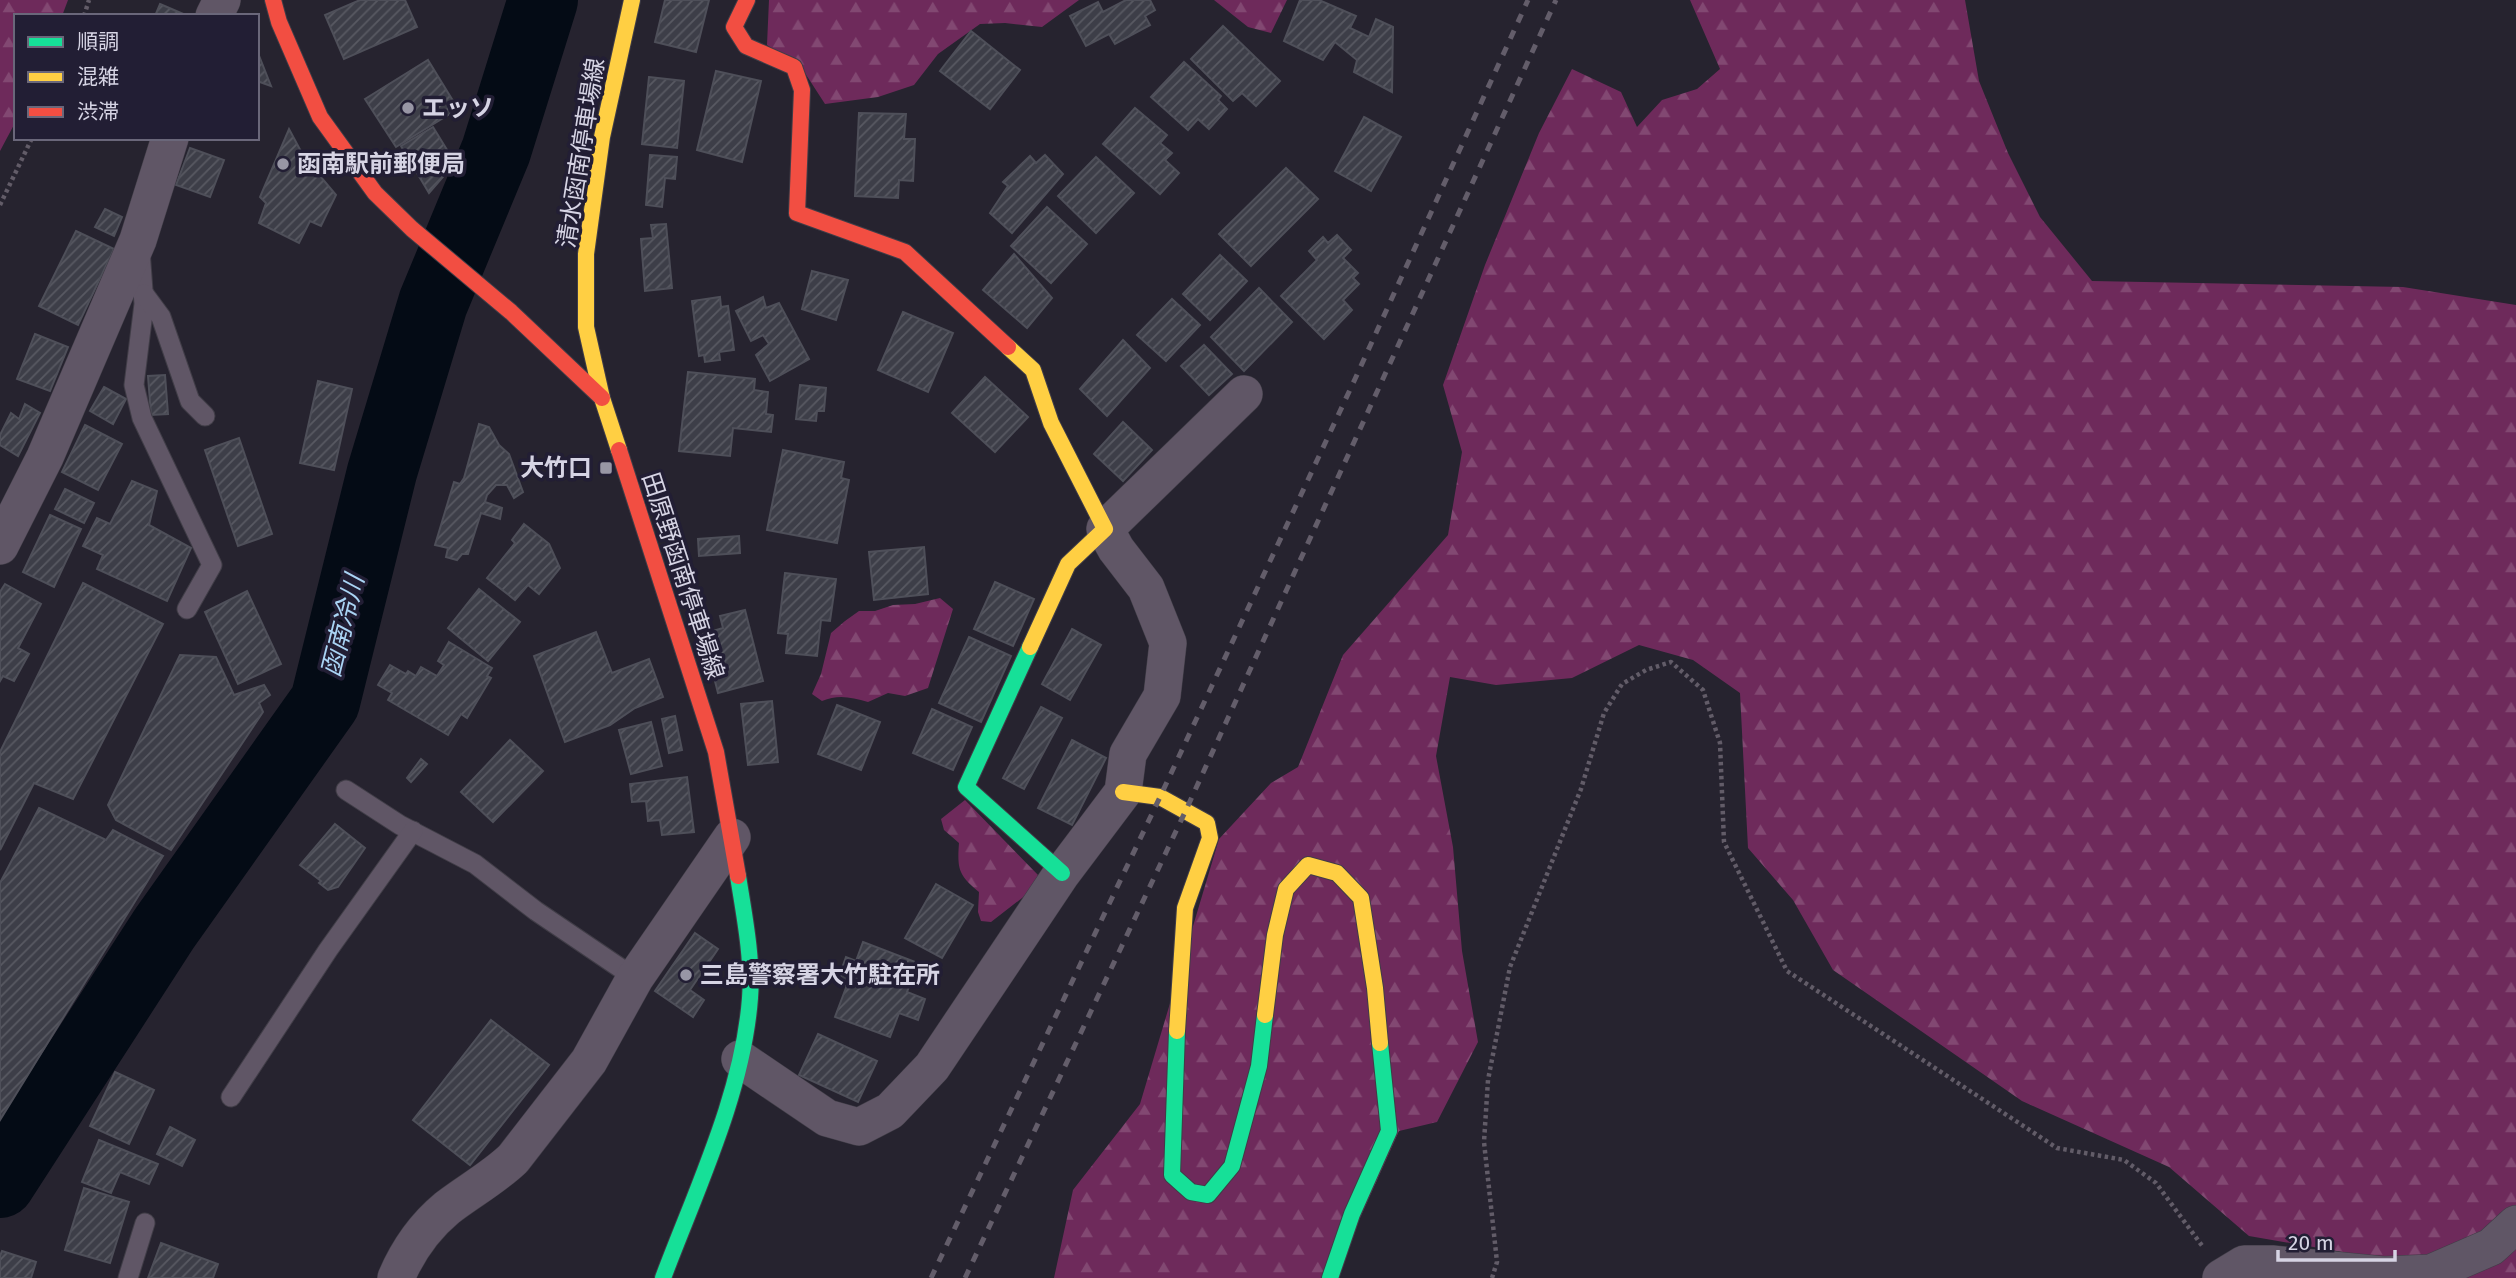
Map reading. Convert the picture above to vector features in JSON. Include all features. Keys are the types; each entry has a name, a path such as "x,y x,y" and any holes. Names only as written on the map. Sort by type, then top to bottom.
{"street":[{"name":"田原野函南停車場線","path":"273,0 320,117 375,193 412,229 511,312 602,398 716,752 746,924 750,997 740,1059 720,1127 663,1278"},
{"name":"清水函南停車場線","path":"602,398 586,327 586,254 602,137 632,0"},
{"path":"740,1059 828,1118 859,1127 890,1111 932,1067 1062,873 1123,792 1128,754 1162,696 1168,643 1146,588 1116,549 1051,423 1033,370 905,252 797,213 802,90 794,67 746,46 734,27 747,0"},
{"path":"0,546 45,457 139,235 169,140"},
{"path":"1062,873 966,787 1068,564 1244,394"},
{"path":"1123,792 1160,797 1186,810 1207,823 1210,838 1185,908 1177,1023 1172,1175 1191,1192 1208,1195 1232,1166 1259,1066 1275,934 1286,889 1308,865 1337,873 1361,898 1375,988 1389,1131 1352,1214 1330,1278"},
{"path":"397,1278 407,1254 426,1228 447,1208 502,1170 513,1159 589,1061 635,978 732,837"},
{"path":"2222,1276 2244,1264 2384,1275 2431,1273 2491,1247 2516,1224"}],"lane":[{"path":"139,235 144,294 134,385 142,418 212,565 187,609"},
{"path":"144,294 161,317 190,401 205,416"},
{"path":"346,790 413,831 475,864 536,911 635,978"},
{"path":"231,1097 328,950 413,831"},
{"path":"128,1278 145,1223"}],"path":[{"path":"0,205 31,140"},
{"path":"1492,1278 1497,1262 1484,1142 1488,1080 1510,967 1581,789 1604,713 1622,684 1646,670 1671,662 1703,690 1720,743 1724,842 1787,971 2057,1148 2124,1160 2155,1183 2222,1276"}],"green space":[{"path":"0,0 68,0 63,14 14,14 14,125 0,151"},
{"path":"769,0 1079,0 1042,27 1005,23 980,24 938,54 914,85 878,97 825,104 803,70 767,45"},
{"path":"1214,0 1287,0 1271,33 1248,27"},
{"path":"1690,0 1965,0 1979,81 2008,153 2040,217 2092,281 2403,287 2516,305 2516,1278 2425,1278 2389,1260 2249,1236 2169,1167 2022,1101 1833,970 1793,900 1748,848 1740,693 1693,660 1639,645 1572,678 1496,685 1450,677 1436,756 1453,847 1462,951 1478,1042 1437,1122 1399,1131 1333,1278 1054,1278 1073,1190 1140,1104 1219,839 1271,783 1298,767 1343,655 1448,535 1462,452 1443,385 1485,265 1539,133 1572,69 1621,92 1637,127 1662,100 1697,89 1720,69"},
{"path":"940,598 953,609 928,688 905,696 888,693 868,702 845,697 822,701 812,694 821,674 831,633 845,621 859,611 875,611 893,605 915,604"},
{"path":"965,800 1038,875 1031,891 991,922 981,921 978,912 979,892 961,871 958,860 959,843 944,830 941,819"}],"building":[{"path":"360,0 405,0 417,27 344,59 325,15"},
{"path":"665,0 709,0 696,52 655,42"},
{"path":"1126,0 1150,0 1155,10 1145,16 1150,25 1115,44 1109,34 1086,46 1070,16 1098,2 1103,12"},
{"path":"1300,0 1319,0 1356,16 1350,28 1369,37 1376,19 1393,27 1392,92 1354,72 1357,60 1335,42 1323,60 1284,41"},
{"path":"160,4 183,14 156,14"},
{"path":"1223,26 1280,81 1256,106 1242,93 1233,101 1191,59"},
{"path":"971,31 1020,70 990,109 940,71"},
{"path":"259,56 271,86 259,82"},
{"path":"428,60 458,109 396,147 365,99"},
{"path":"1184,62 1221,96 1218,100 1227,109 1209,129 1198,119 1188,130 1151,97"},
{"path":"716,71 761,81 742,162 697,150"},
{"path":"649,77 684,81 677,148 642,144"},
{"path":"1135,108 1167,135 1160,143 1172,153 1165,160 1179,173 1160,194 1103,144"},
{"path":"859,113 906,114 904,139 915,139 913,181 899,180 898,198 855,196"},
{"path":"1364,117 1401,137 1371,191 1335,171"},
{"path":"433,127 455,163 429,193 401,146"},
{"path":"289,129 304,157 336,195 321,226 310,221 299,243 259,223 266,203 260,197"},
{"path":"190,148 224,160 210,197 176,185"},
{"path":"650,155 677,157 675,179 665,178 662,207 646,205"},
{"path":"1045,155 1063,174 1012,233 990,213 1008,186 1003,182 1030,156 1036,163"},
{"path":"1096,157 1134,193 1096,233 1058,196"},
{"path":"1286,168 1318,199 1251,266 1219,234"},
{"path":"1047,207 1087,244 1051,283 1011,246"},
{"path":"105,209 122,217 114,236 95,227"},
{"path":"666,224 672,288 645,291 641,239 653,238 651,225"},
{"path":"76,231 114,249 78,325 39,306"},
{"path":"1337,235 1351,250 1343,258 1358,273 1353,278 1359,284 1343,300 1352,310 1324,339 1281,296 1317,260 1309,251 1323,237 1328,243"},
{"path":"1014,254 1052,298 1027,328 983,290"},
{"path":"1220,255 1247,281 1210,320 1183,294"},
{"path":"812,271 848,280 836,320 802,309"},
{"path":"1259,288 1292,322 1244,371 1211,337"},
{"path":"720,297 721,307 728,306 734,350 719,352 720,360 705,362 704,355 699,356 692,301"},
{"path":"763,297 766,308 779,303 809,359 770,381 756,355 769,344 763,335 751,341 736,311"},
{"path":"1172,299 1200,325 1166,361 1137,335"},
{"path":"903,312 953,333 928,392 878,370"},
{"path":"35,334 68,347 50,391 17,379"},
{"path":"1123,340 1150,368 1107,416 1080,389"},
{"path":"1204,345 1232,374 1209,395 1181,366"},
{"path":"688,372 755,379 754,390 768,392 766,414 773,415 771,432 733,428 730,456 679,451"},
{"path":"165,375 168,414 151,415 148,376"},
{"path":"985,377 1028,417 995,452 952,413"},
{"path":"318,381 352,389 334,470 300,463"},
{"path":"800,385 826,388 824,411 817,411 816,421 796,419"},
{"path":"104,387 126,399 113,424 90,411"},
{"path":"25,404 40,413 18,456 0,445 0,435 11,413 19,419"},
{"path":"1123,422 1152,450 1123,481 1094,454"},
{"path":"479,424 489,427 499,445 509,454 523,492 514,498 507,485 496,485 487,495 485,502 502,508 500,519 481,513 468,554 462,554 457,560 446,557 448,548 435,545 454,482 460,484 464,478"},
{"path":"85,425 122,444 98,490 62,472"},
{"path":"239,438 272,534 238,546 205,450"},
{"path":"783,450 844,462 841,478 849,480 837,543 767,530"},
{"path":"132,481 157,491 149,525 191,548 167,601 97,569 103,555 83,546 97,518 110,524"},
{"path":"65,489 94,503 84,523 55,509"},
{"path":"50,515 81,529 54,587 23,572"},
{"path":"524,524 549,544 560,568 539,594 528,585 515,600 487,578 515,543 512,540"},
{"path":"739,536 740,553 699,556 698,539"},
{"path":"924,547 928,594 874,600 869,552"},
{"path":"785,573 836,579 830,621 821,620 817,656 786,653 788,634 778,633"},
{"path":"995,582 1034,599 1013,646 974,629"},
{"path":"83,583 163,624 73,799 34,783 0,850 0,752"},
{"path":"5,584 41,604 18,648 29,654 14,681 3,676 0,681 0,592"},
{"path":"479,589 520,622 488,661 448,628"},
{"path":"247,591 281,664 238,684 205,612"},
{"path":"745,610 763,681 718,693 703,634 723,628 720,616"},
{"path":"1072,629 1101,645 1070,700 1042,684"},
{"path":"596,632 612,673 649,659 663,697 635,708 610,725 565,742 534,656"},
{"path":"969,637 1011,656 981,722 939,703"},
{"path":"449,642 492,668 487,676 491,678 467,718 461,714 448,735 388,700 392,693 378,685 390,665 416,676 421,667 437,676 444,665 438,661"},
{"path":"180,655 216,657 234,695 264,685 270,695 259,703 263,712 171,850 116,820 108,805"},
{"path":"772,701 778,762 748,765 741,704"},
{"path":"837,705 880,722 861,770 818,754"},
{"path":"1041,707 1062,718 1024,789 1003,778"},
{"path":"932,709 972,727 953,770 913,753"},
{"path":"675,716 682,750 669,753 662,719"},
{"path":"651,722 662,766 631,774 619,730"},
{"path":"510,740 543,771 493,822 461,792"},
{"path":"1072,740 1106,758 1072,825 1038,808"},
{"path":"421,759 427,764 411,782 407,778"},
{"path":"687,777 694,832 662,835 660,820 648,821 646,801 632,802 630,784"},
{"path":"39,808 106,840 113,830 163,856 0,1120 0,883"},
{"path":"335,824 365,848 338,887 328,890 300,865"},
{"path":"936,884 973,905 942,958 905,938"},
{"path":"695,933 718,949 690,990 704,1000 693,1017 655,991"},
{"path":"863,942 918,963 907,992 925,999 918,1020 899,1013 890,1037 835,1017 847,985 837,982 846,957 856,961"},
{"path":"491,1020 549,1065 470,1165 413,1120"},
{"path":"818,1034 877,1061 858,1102 799,1075"},
{"path":"115,1072 154,1090 129,1144 90,1126"},
{"path":"170,1127 195,1140 182,1166 157,1154"},
{"path":"99,1140 158,1164 149,1184 120,1172 111,1193 82,1182"},
{"path":"84,1188 129,1202 110,1263 65,1250"},
{"path":"161,1243 218,1264 213,1278 148,1278"},
{"path":"2,1251 36,1262 31,1278 0,1278"}],"waterway":[{"name":"函南冷川","path":"0,1183 164,929 325,702 382,472 433,303 496,151 543,0"}],"railway":[{"path":"931,1278 1160,797 1528,0"},
{"path":"965,1278 1186,810 1556,0"}],"traffic: fast":[{"path":"1030,647 966,787 1062,873"},
{"path":"663,1278 716,1141 746,1034 750,968 738,876"},
{"path":"1177,1031 1172,1175 1191,1192 1208,1195 1232,1166 1259,1066 1265,1015"},
{"path":"1330,1278 1352,1214 1389,1131 1380,1043"}],"traffic: slow":[{"path":"619,450 602,398 586,327 586,254 602,137 632,0"},
{"path":"1008,347 1033,370 1051,423 1105,529 1068,564 1030,647"},
{"path":"1123,792 1160,797 1207,823 1210,838 1185,908 1177,1031"},
{"path":"1265,1015 1275,935 1286,889 1308,865 1337,873 1361,898 1375,988 1380,1043"}],"traffic: jam":[{"path":"273,0 279,22 320,117 375,193 412,229 511,312 602,398"},
{"path":"747,0 734,27 746,46 794,67 802,90 797,213 905,252 1008,347"},
{"path":"619,450 716,752 738,876"}],"place":[{"name":"エッソ","path":"408,108"},
{"name":"函南駅前郵便局","path":"283,164"},
{"name":"大竹口","path":"606,468"},
{"name":"三島警察署大竹駐在所","path":"686,975"}]}
